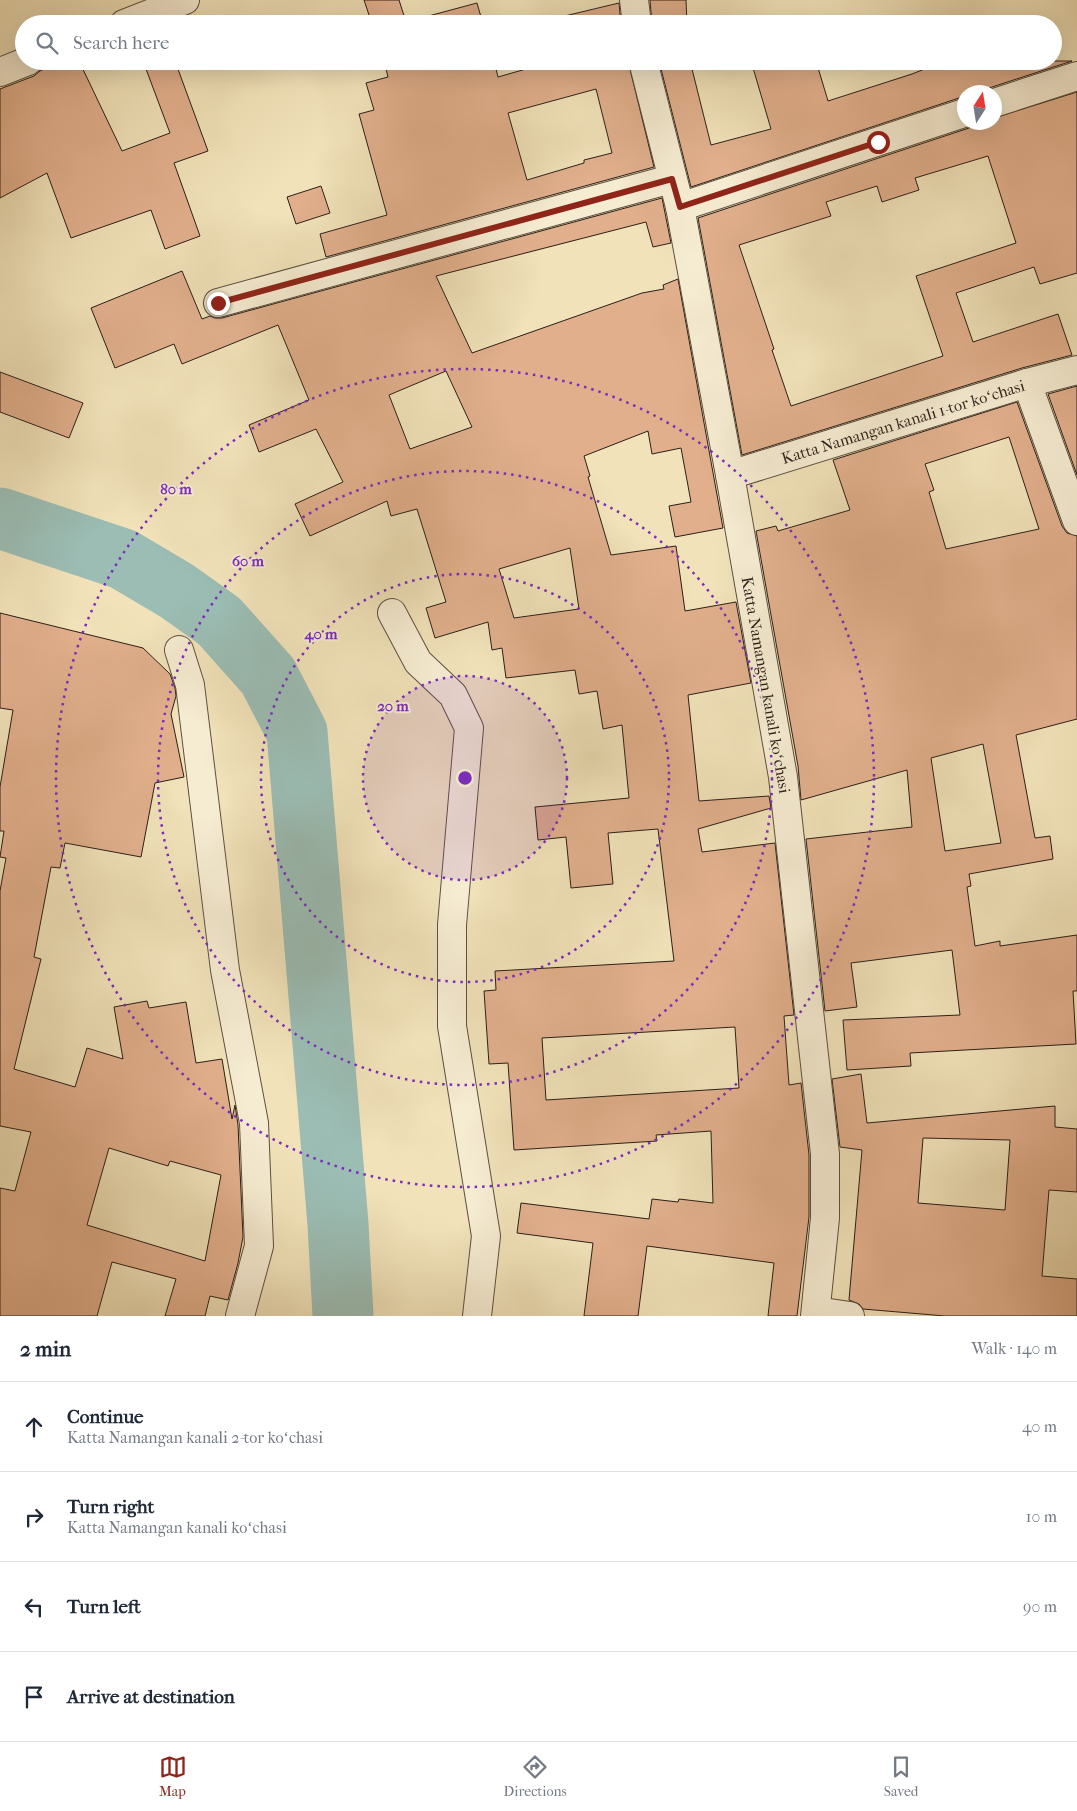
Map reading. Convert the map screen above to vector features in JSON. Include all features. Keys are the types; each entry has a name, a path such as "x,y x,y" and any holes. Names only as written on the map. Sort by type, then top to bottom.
{"street":[{"path":"147,15 185,0"},
{"path":"634,0 636,15"},
{"path":"0,72 15,66"},
{"name":"Katta Namangan kanali koʻchasi","path":"645,70 680,207 783,776 825,1154 825,1218 815,1314"},
{"path":"1002,100 1077,76"},
{"path":"680,207 957,115"},
{"path":"218,303 672,179"},
{"name":"Katta Namangan kanali 1-tor koʻchasi","path":"730,475 1027,383 1077,370"},
{"path":"1027,383 1077,521"},
{"path":"392,613 418,662 453,696 469,728 452,925 452,1026 486,1236 476,1316"},
{"path":"179,650 190,685 225,970 254,1123 259,1246 240,1316"},
{"path":"815,1314 850,1316"}],"building":[{"path":"364,0 399,0 404,15 369,15"},
{"path":"650,0 686,0 687,15 651,15"},
{"path":"477,3 480,15 432,15"},
{"path":"619,3 620,15 569,15"},
{"path":"1062,61 1072,61 1062,64"},
{"path":"83,70 122,151 170,133 146,70 178,70 208,151 174,163 200,236 165,249 151,210 71,238 47,173 0,198 0,89 34,76 40,71"},
{"path":"386,70 496,70 498,77 522,70 630,70 654,167 326,257 320,234 387,215 359,114 374,110 366,83 388,77","holes":["596,89 612,153 584,160 584,163 527,180 508,113"]},
{"path":"661,70 692,70 711,145 771,129 754,70 819,70 828,101 922,70 1044,70 998,85 957,85 957,99 691,187"},
{"path":"1077,92 1077,273 1040,284 1034,267 956,293 973,342 1058,314 1072,355 1022,368 742,455 698,218 963,130 1002,130 1002,115","holes":["988,156 1016,243 916,276 943,356 791,406 739,245 831,216 826,202 877,186 882,202 919,190 915,178"]},
{"path":"321,186 330,213 296,224 287,197"},
{"path":"662,198 671,243 653,247 646,222 436,276 472,353 642,293 664,289 663,285 678,279 723,528 675,537 669,506 691,502 681,448 652,454 648,431 584,456 590,476 588,477 611,555 676,546 685,611 736,602 751,683 688,695 699,801 769,796 771,808 698,829 702,852 775,843 794,1015 784,1016 789,1085 801,1083 809,1155 809,1217 797,1316 768,1316 774,1263 647,1246 638,1316 584,1316 593,1243 517,1233 521,1203 649,1219 652,1199 678,1202 679,1199 713,1203 711,1131 656,1135 657,1141 514,1150 508,1063 489,1064 484,991 496,990 495,971 674,961 658,829 608,833 613,884 571,888 566,837 538,840 535,807 629,798 622,725 603,729 597,691 579,694 575,670 506,678 502,648 492,650 488,622 435,638 426,608 446,602 417,509 391,516 387,501 310,536 295,504 343,482 316,429 259,452 249,425 309,400 278,325 182,364 174,344 115,368 91,308 182,271 202,319 210,316 222,318","holes":["446,371 472,427 410,449 389,395","570,548 579,609 514,618 499,569","735,1027 739,1088 546,1100 542,1038"]},
{"path":"0,372 83,403 69,438 0,412"},
{"path":"1077,386 1077,475 1048,394"},
{"path":"1017,402 1062,526 1067,533 1077,536 1077,719 1016,735 1035,838 1050,836 1053,859 969,874 971,886 967,887 975,946 1000,941 1000,946 1077,935 1077,991 1073,991 1076,1044 910,1053 911,1066 847,1070 843,1020 960,1015 952,950 851,963 857,1007 825,1011 806,839 912,827 907,770 801,800 798,766 756,531 776,526 778,531 850,510 833,460","holes":["1009,437 1039,529 946,549 929,492 934,490 925,464","983,744 1001,843 945,851 931,758"]},
{"path":"0,613 143,648 170,674 175,688 176,696 171,714 184,777 155,783 141,857 65,843 60,868 51,867 34,957 41,959 14,1069 75,1087 87,1048 123,1059 114,1007 147,1001 149,1008 186,1002 196,1063 222,1059 232,1119 235,1105 238,1125 243,1237 228,1300 210,1296 205,1316 165,1316 176,1279 112,1262 97,1316 0,1316 0,1188 15,1191 31,1132 0,1126 0,891 6,858 0,857 4,831 0,831 0,787 13,710 0,708","holes":["109,1148 168,1166 170,1161 221,1175 205,1261 87,1225"]},
{"path":"861,1074 867,1123 1055,1106 1055,1127 1077,1129 1077,1192 1049,1190 1042,1276 1077,1279 1077,1316 945,1316 863,1309 859,1304 849,1300 862,1150 840,1147 832,1079","holes":["923,1138 1010,1140 1005,1210 918,1203"]}],"waterway":[{"path":"0,518 123,559 177,591 219,621 268,676 297,732 338,1224 343,1316"}],"route":[{"path":"218,303 672,179 680,207 878,142"}]}
